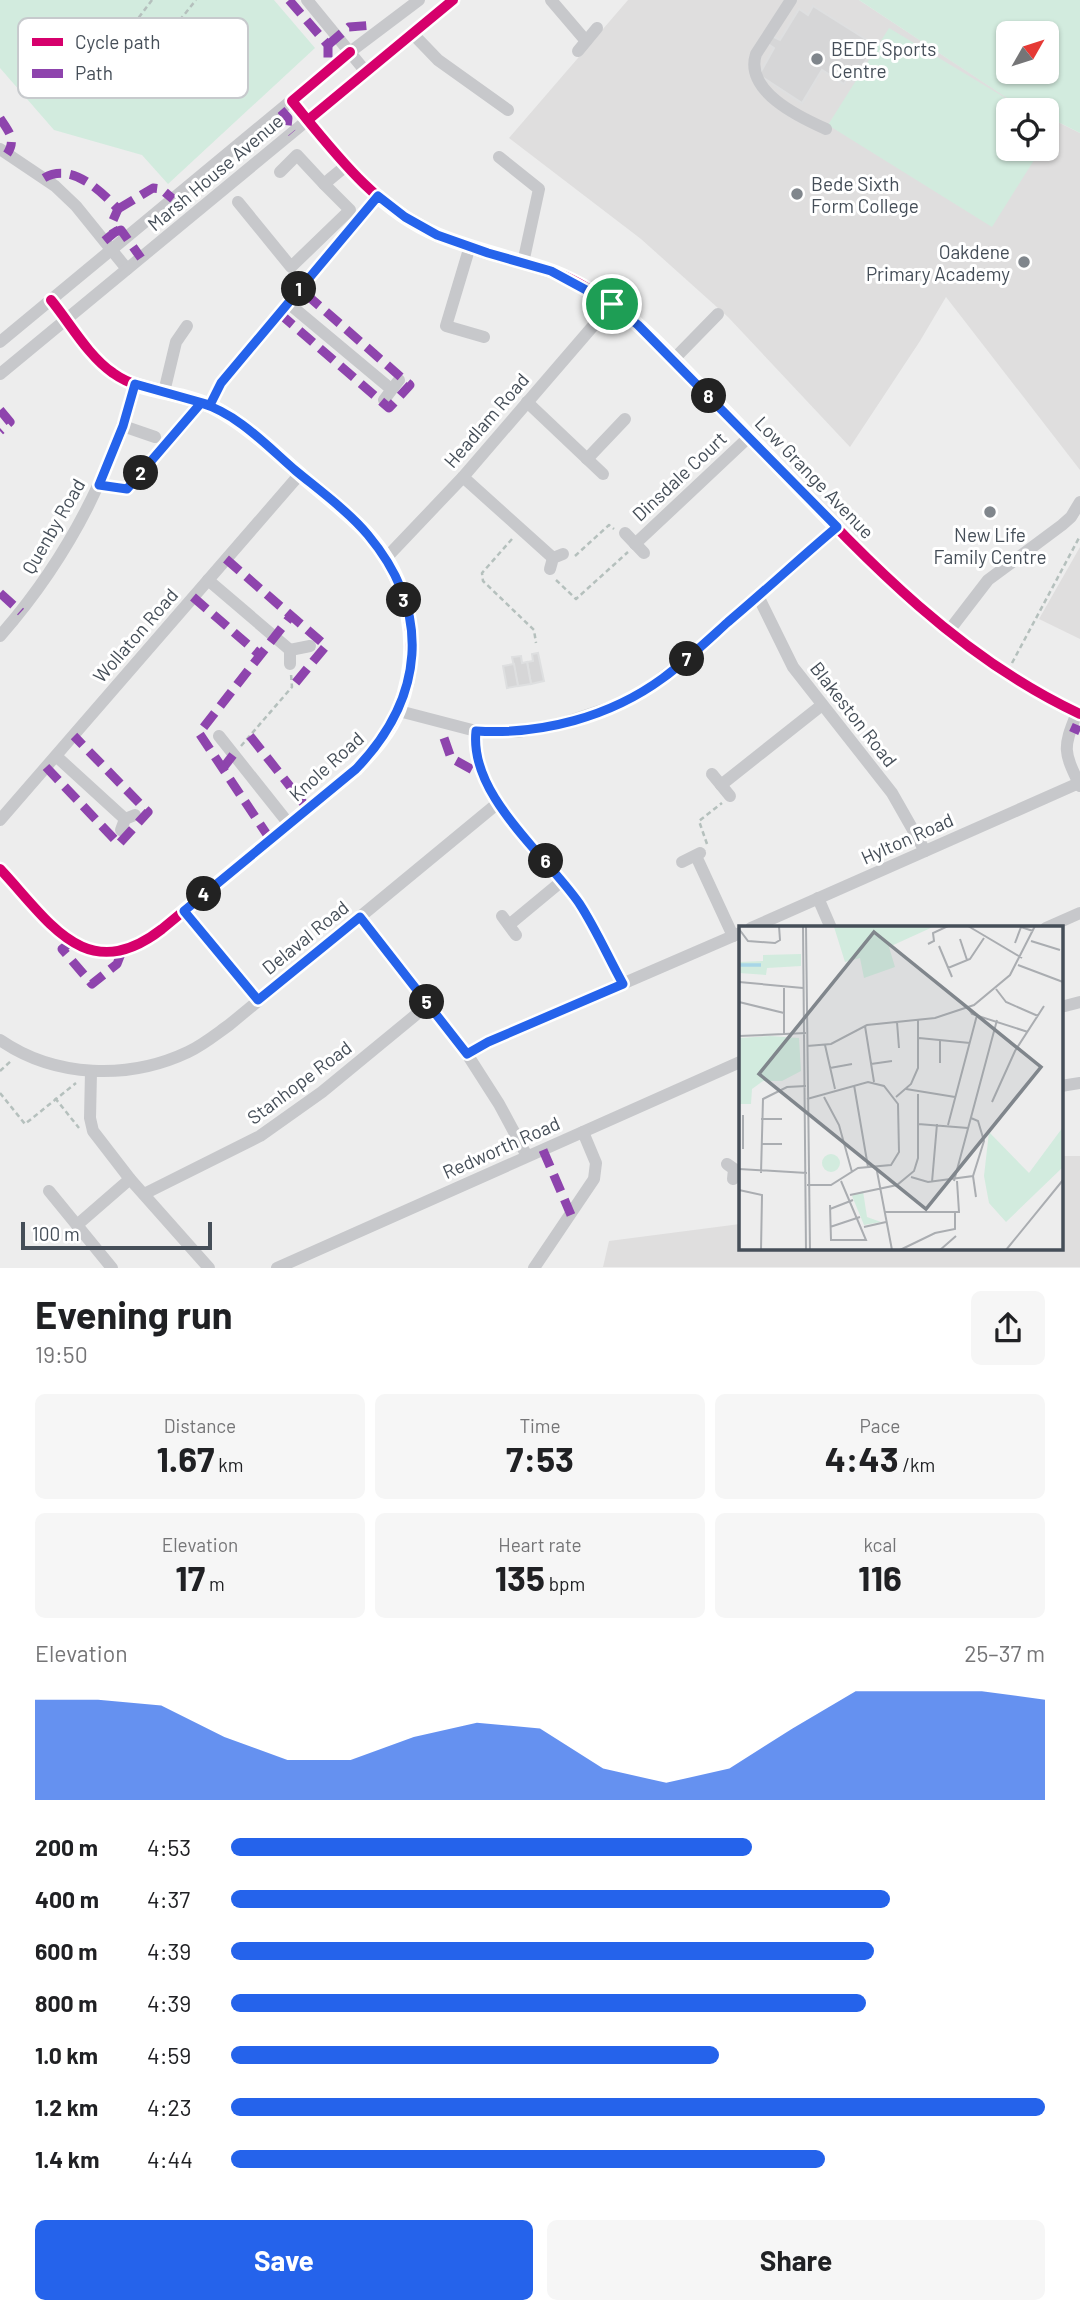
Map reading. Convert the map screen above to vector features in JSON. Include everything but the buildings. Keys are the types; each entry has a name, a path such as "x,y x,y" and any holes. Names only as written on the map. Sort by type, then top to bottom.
{"street":[{"path":"307,0 366,72"},
{"name":"Marsh House Avenue","path":"0,342 351,52 419,0"},
{"name":"Marsh House Avenue","path":"0,374 453,0"},
{"path":"551,0 582,46 597,28"},
{"path":"791,0 752,64 768,92 781,106 826,129"},
{"path":"413,34 438,60 508,110"},
{"name":"Low Grange Avenue","path":"292,101 347,165 378,196 405,217 437,235 551,271 612,304 638,325 750,436 908,599 1006,674 1079,714"},
{"path":"0,149 55,186 76,206 127,269"},
{"path":"238,202 292,267 350,210 297,155 280,172"},
{"path":"499,157 539,189 523,263"},
{"path":"324,184 347,165"},
{"path":"205,404 378,196"},
{"path":"470,246 446,326 484,337"},
{"name":"Knole Road","path":"3,877 71,942 98,952 122,951 136,947 184,911 356,769 376,748 399,711 410,673 411,636 404,597 386,558 366,532 237,421 205,404 120,378 103,365 51,300"},
{"path":"288,303 391,390"},
{"name":"Headlam Road","path":"386,558 463,477 612,304"},
{"path":"673,360 718,314"},
{"path":"164,392 176,342 187,326"},
{"name":"Quenby Road","path":"0,636 5,621 61,558 99,485 123,426 135,384"},
{"path":"527,402 603,474"},
{"path":"587,459 625,419"},
{"path":"123,426 155,437"},
{"name":"Dinsdale Court","path":"625,533 638,547 750,436"},
{"name":"Wollaton Road","path":"0,821 300,474"},
{"path":"463,477 555,560"},
{"path":"948,632 988,580 1068,520 1080,502"},
{"path":"399,711 476,731 517,732 598,713 663,678 837,527"},
{"path":"208,580 290,650 290,664"},
{"name":"Blakeston Road","path":"758,596 789,660 892,793 925,851"},
{"path":"290,650 310,646"},
{"path":"730,796 717,779 822,705"},
{"path":"1079,714 1066,745 1066,755 1079,784"},
{"path":"476,731 475,747 484,780 498,803 562,881 592,925 623,984"},
{"path":"219,736 289,824"},
{"path":"56,756 127,821"},
{"name":"Hylton Road","path":"755,926 1079,784"},
{"name":"Delaval Road","path":"0,1040 39,1059 91,1072 128,1070 171,1059 206,1041 498,803"},
{"path":"467,1054 488,1042 737,934 698,854 682,862"},
{"path":"509,925 562,881"},
{"path":"818,898 830,926"},
{"path":"184,911 258,1000"},
{"path":"1051,926 1080,913"},
{"path":"360,917 467,1054 499,1104 527,1156"},
{"path":"1062,1007 1080,1002"},
{"name":"Stanhope Road","path":"144,1194 260,1136 322,1092 429,1004"},
{"name":"Redworth Road","path":"277,1268 739,1062"},
{"path":"91,1072 90,1118 99,1141 209,1268"},
{"path":"1062,1086 1080,1083"},
{"path":"534,1268 594,1179 596,1163 583,1132"},
{"path":"77,1225 130,1178"},
{"path":"49,1191 112,1268"}],"path":[{"path":"138,18 152,0"},
{"path":"182,18 196,0"},
{"path":"99,485 127,489 205,404"},
{"path":"625,533 620,536 609,525 576,556 555,560 547,572 576,599 638,547"},
{"path":"521,529 482,573 483,581 534,630 536,643"},
{"path":"1006,674 1080,536"},
{"path":"233,755 292,687 290,664"},
{"path":"698,854 709,848 699,821 730,796"},
{"path":"0,1093 25,1124 91,1072"},
{"path":"55,1098 80,1129 90,1118"}],"shaded area":[{"name":"Bede Sixth Form College","path":"628,0 859,0 1008,98 996,98 996,161 1059,161 1059,122 1080,133 1080,470 946,297 850,447 728,317 641,239 509,138"},
{"path":"1080,547 1080,639 1039,619"},
{"path":"1062,1156 1080,1156 1080,1267 603,1267 609,1241 739,1224 739,1250 1062,1250"}],"green space":[{"path":"0,0 274,0 315,48 168,184 142,155 54,130 26,98 248,98 248,18 18,18 18,89 0,68"},
{"path":"859,0 1080,0 1080,133 1059,122 1059,98 1007,98"},
{"path":"889,28 1005,98 996,98 996,161 1033,161 992,227 828,125"}],"marked path":[{"path":"289,0 328,45 328,71"},
{"path":"328,45 349,27 374,25"},
{"path":"281,110 288,118 287,127 292,133"},
{"path":"0,118 11,139 7,154"},
{"path":"44,178 64,173 75,176 94,187 118,209 111,225 115,232 104,241"},
{"path":"118,209 153,188 161,189 173,199"},
{"path":"115,232 121,230 141,258"},
{"path":"279,313 389,408 410,385 300,289"},
{"path":"0,410 10,422 0,431"},
{"path":"226,559 326,646 292,687"},
{"path":"0,593 21,612"},
{"path":"193,597 260,655"},
{"path":"270,839 199,733 291,616"},
{"path":"1071,727 1080,731"},
{"path":"46,767 119,844 148,812 74,736"},
{"path":"250,736 308,809"},
{"path":"444,738 451,758 482,775"},
{"path":"223,768 233,755"},
{"path":"71,942 62,949 92,984 117,964 122,951"},
{"path":"543,1150 571,1215"}],"cycle path":[{"path":"308,120 453,0"},
{"path":"350,52 292,101 340,159 376,195 395,211 438,235 558,273 614,306 666,351 840,531 928,614 976,652 1026,685 1080,714"},
{"path":"0,869 35,909 71,941 90,950 112,952 135,945 162,929 356,769 391,726 406,686 410,663 408,615 402,593 381,550 365,531 239,423 201,402 136,385 113,373 87,348 51,300"}],"place":[{"name":"BEDE Sports Centre","path":"817,59"},
{"name":"Bede Sixth Form College","path":"797,194"},
{"name":"Oakdene Primary Academy","path":"1024,262"},
{"name":"New Life Family Centre","path":"990,512"}],"route":[{"path":"612,304 551,271 437,235 405,217 378,196 221,383 210,405 135,384 123,426 99,485 127,489 201,403 210,405 237,421 366,532 397,578 409,618 412,654 410,673 399,711 376,748 356,769 184,911 258,1000 360,917 467,1054 488,1042 623,984 578,903 498,803 484,780 475,747 476,731 517,732 561,724 598,713 641,693 684,662 837,527 750,436 638,325 612,304"}]}
